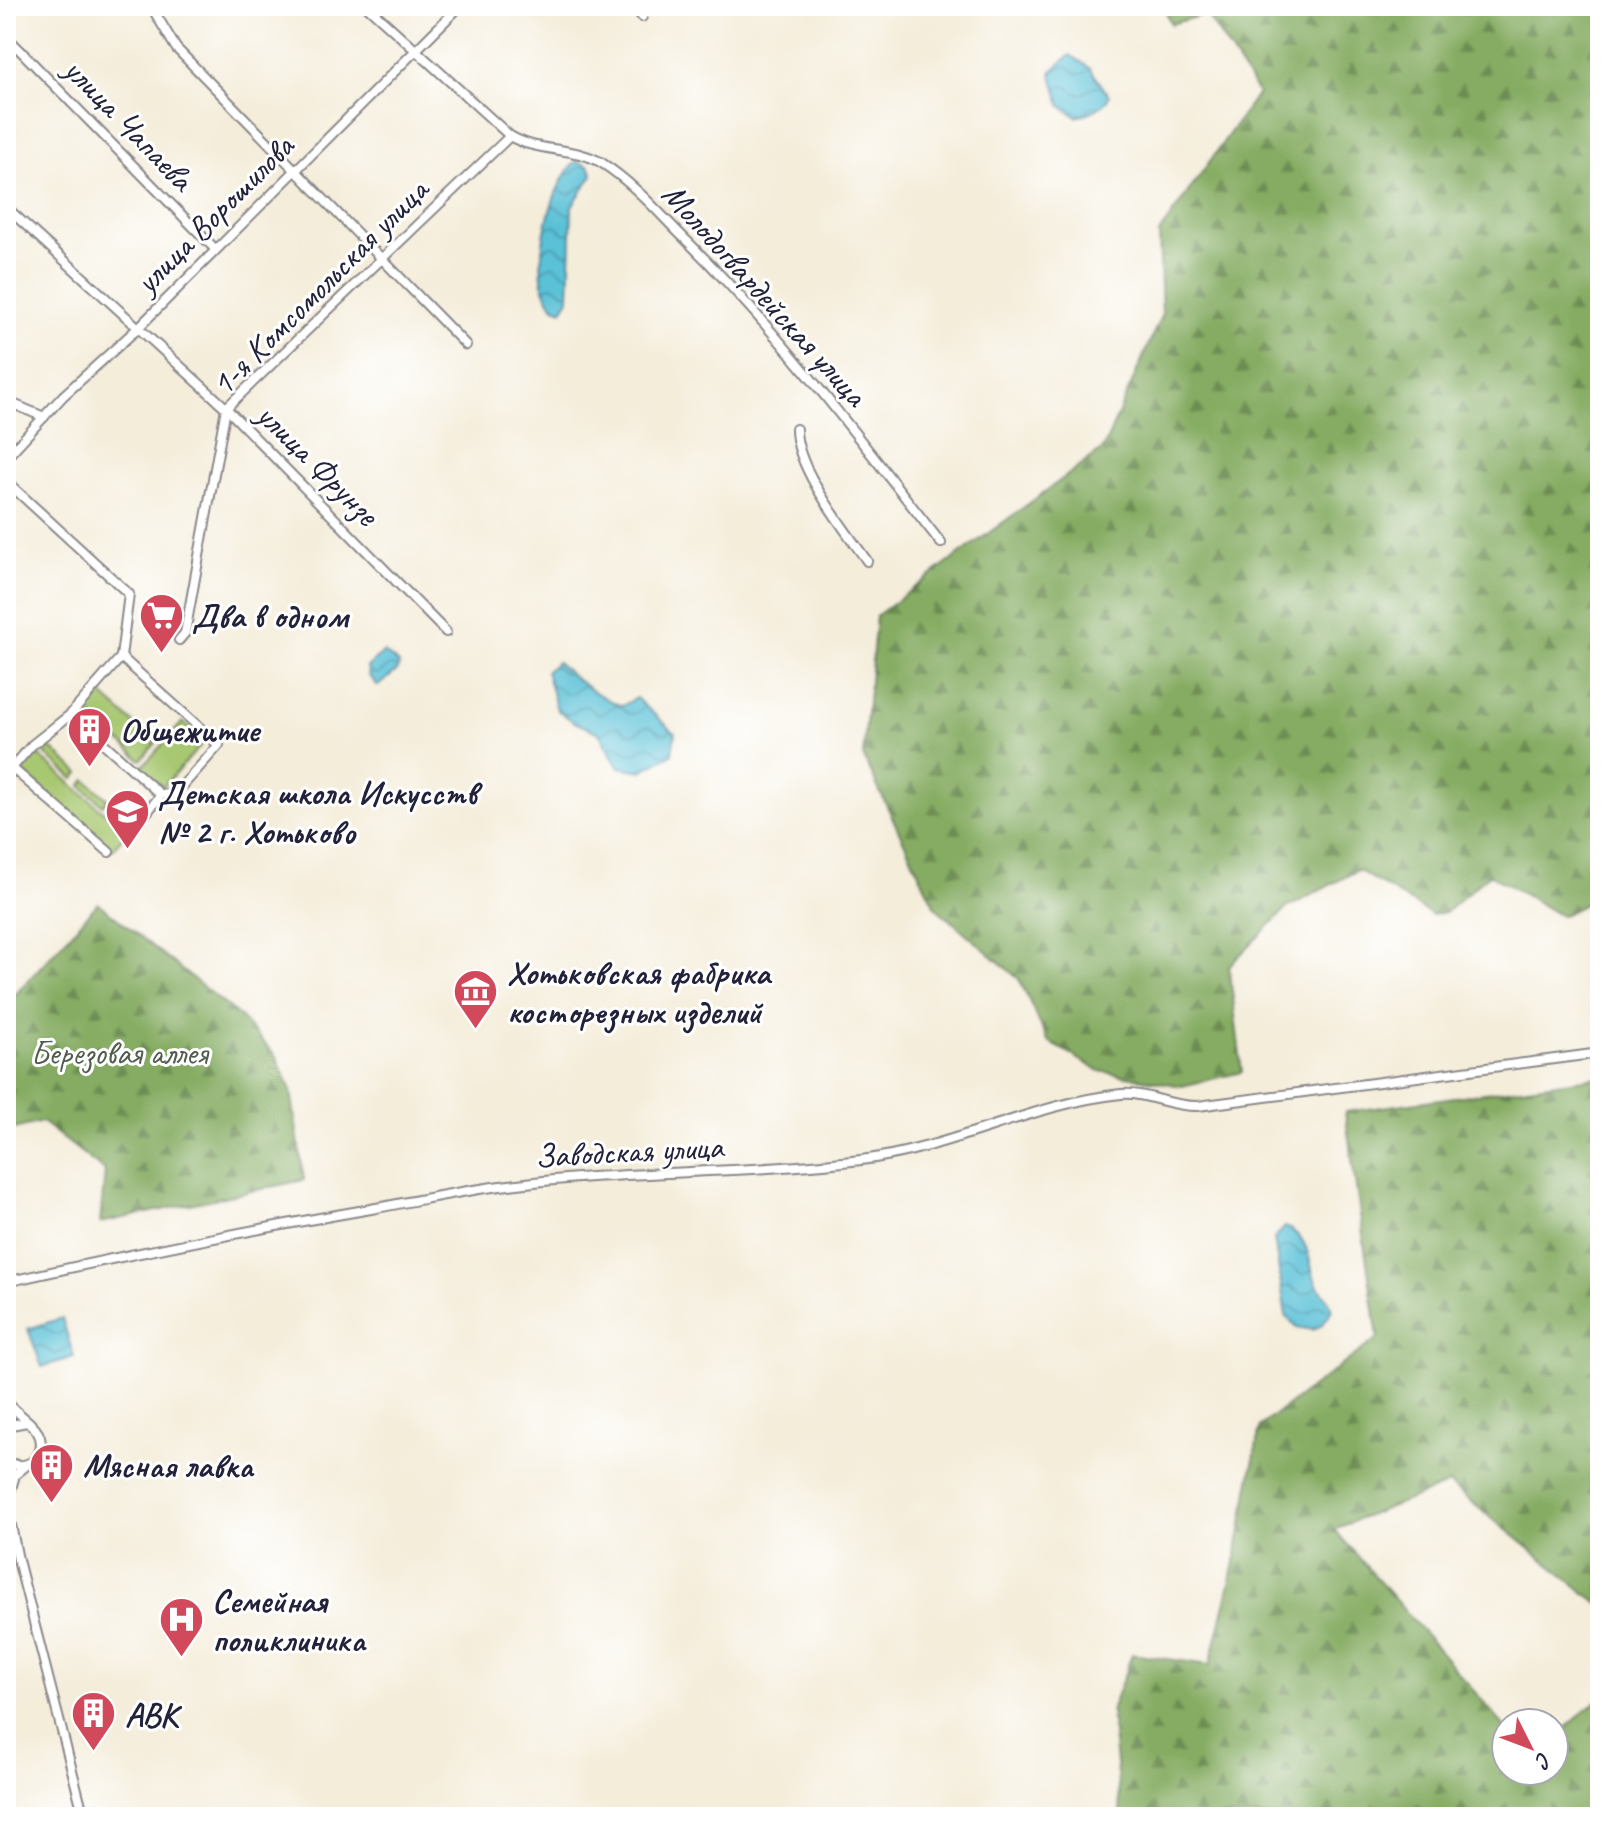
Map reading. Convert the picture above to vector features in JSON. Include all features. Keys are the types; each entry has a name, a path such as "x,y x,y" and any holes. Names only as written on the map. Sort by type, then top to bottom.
{"street":[{"path":"151,6 176,48 466,345"},
{"path":"367,6 417,48 510,136"},
{"name":"улица Ворошилова","path":"6,458 460,6"},
{"path":"634,6 642,17"},
{"name":"улица Чапаева","path":"6,36 215,249"},
{"name":"1-я Комсомольская улица","path":"179,640 185,633 226,408 510,136"},
{"name":"Молодогвардейская улица","path":"510,136 525,143 583,154 601,162 633,187 790,351 941,543"},
{"name":"улица Фрунзе","path":"6,207 226,408 446,632"},
{"path":"6,401 44,417"},
{"path":"796,429 799,451 833,511 867,561"},
{"path":"6,481 129,594 121,657 71,714 9,765 109,852"},
{"path":"121,657 219,745 176,793 161,795 134,828"},
{"path":"71,714 161,795"},
{"name":"Заводская улица","path":"6,1282 303,1220 505,1185 860,1160 1004,1126 1063,1106 1121,1094 1187,1107 1600,1053"},
{"path":"6,1403 6,1426 20,1421 34,1426"},
{"path":"6,1403 34,1426 42,1442 39,1455 15,1475 7,1506"},
{"path":"6,1461 19,1466"},
{"path":"31,1463 6,1468 7,1506 84,1817"}],"green space":[{"path":"1163,6 1600,6 1600,896 1561,916 1489,874 1446,912 1432,915 1358,870 1287,908 1229,966 1242,1072 1182,1086 1099,1071 1048,1041 1019,979 935,907 863,756 876,616 1103,449 1162,314 1159,233 1258,93 1206,14 1171,24"},
{"path":"101,694 156,743 141,760 86,711"},
{"path":"183,722 205,741 163,787 141,768"},
{"path":"50,747 79,773 74,779 44,753"},
{"path":"34,751 127,832 112,850 19,768"},
{"path":"86,780 108,799 103,805 81,786"},
{"name":"Березовая аллея","path":"98,903 238,1015 276,1056 291,1090 304,1180 100,1223 105,1171 42,1122 6,1131 6,1005"},
{"path":"1600,1077 1600,1605 1449,1484 1334,1529 1490,1709 1490,1787 1570,1787 1570,1724 1600,1698 1600,1817 1121,1817 1111,1711 1132,1654 1210,1665 1234,1567 1260,1426 1378,1338 1345,1112"}],"water":[{"path":"1070,55 1090,68 1109,96 1100,107 1077,117 1061,106 1051,72"},
{"path":"577,161 589,166 593,175 572,206 569,299 562,310 554,307 545,291 541,261 543,241 560,185"},
{"path":"384,652 399,664 398,670 378,686 369,676 367,667"},
{"path":"557,662 587,687 613,702 622,706 636,698 675,733 672,754 642,771 618,767 599,733 557,710 546,671"},
{"path":"1285,1227 1304,1243 1316,1282 1331,1306 1332,1310 1323,1324 1313,1330 1297,1327 1286,1316 1274,1239"},
{"path":"62,1318 74,1357 42,1367 28,1329"}],"place":[{"name":"Два в одном","path":"161,654"},
{"name":"Общежитие","path":"89,768"},
{"name":"Детская школа Искусств № 2 г. Хотьково","path":"127,851"},
{"name":"Хотьковская фабрика косторезных изделий","path":"476,1031"},
{"name":"Мясная лавка","path":"52,1504"},
{"name":"Семейная поликлиника","path":"181,1659"},
{"name":"ABK","path":"94,1753"}]}
